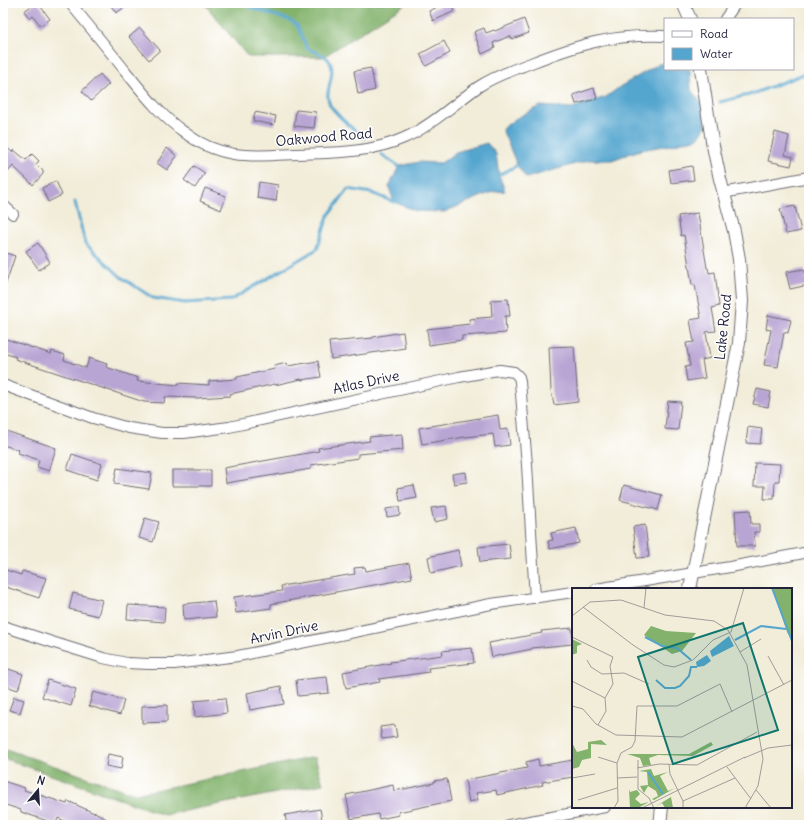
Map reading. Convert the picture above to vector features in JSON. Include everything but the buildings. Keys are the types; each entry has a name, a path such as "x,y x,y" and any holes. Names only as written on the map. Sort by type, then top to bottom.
{"street":[{"name":"Oakwood Road","path":"70,3 141,91 166,118 183,132 209,147 226,152 263,156 350,151 372,148 394,142 423,127 478,87 511,70 567,49 598,41 623,36 664,36"},
{"path":"683,3 690,18"},
{"path":"726,18 736,3"},
{"name":"Lake Road","path":"690,588 739,343 742,301 740,259 723,193 712,141 701,70"},
{"path":"723,193 809,177"},
{"path":"3,205 13,214"},
{"name":"Atlas Drive","path":"3,385 93,418 130,428 162,433 184,433 230,426 459,377 496,371 514,372 519,377 520,382 527,465 534,598"},
{"path":"602,588 809,552"},
{"name":"Arvin Drive","path":"3,626 103,658 127,663 174,664 238,656 491,604 572,592"},
{"path":"509,825 600,808"},
{"path":"660,825 662,808"}],"green space":[{"path":"204,3 407,3 323,57 248,57"},
{"path":"3,748 135,794 315,757 323,784 164,815 3,758"}],"water":[{"path":"664,63 664,70 690,70 691,90 703,106 706,126 698,138 671,145 640,150 612,160 589,160 526,178 517,165 502,129 515,119 540,106 571,108 606,97 621,86 659,64"},
{"path":"487,143 496,154 499,175 505,191 492,192 444,212 416,211 394,202 389,187 399,166 419,162 441,163 456,152"}],"waterway":[{"path":"244,3 249,7 289,20 297,25 307,48 327,58 331,63 332,69 328,94 330,105 341,118 364,138"},
{"path":"720,102 752,94 809,72"},
{"path":"381,154 400,167"},
{"path":"496,175 499,175 520,164"},
{"path":"75,202 85,243 121,277 153,298 185,303 231,300 317,249 328,216 348,189 372,193 394,202 398,201"}]}
